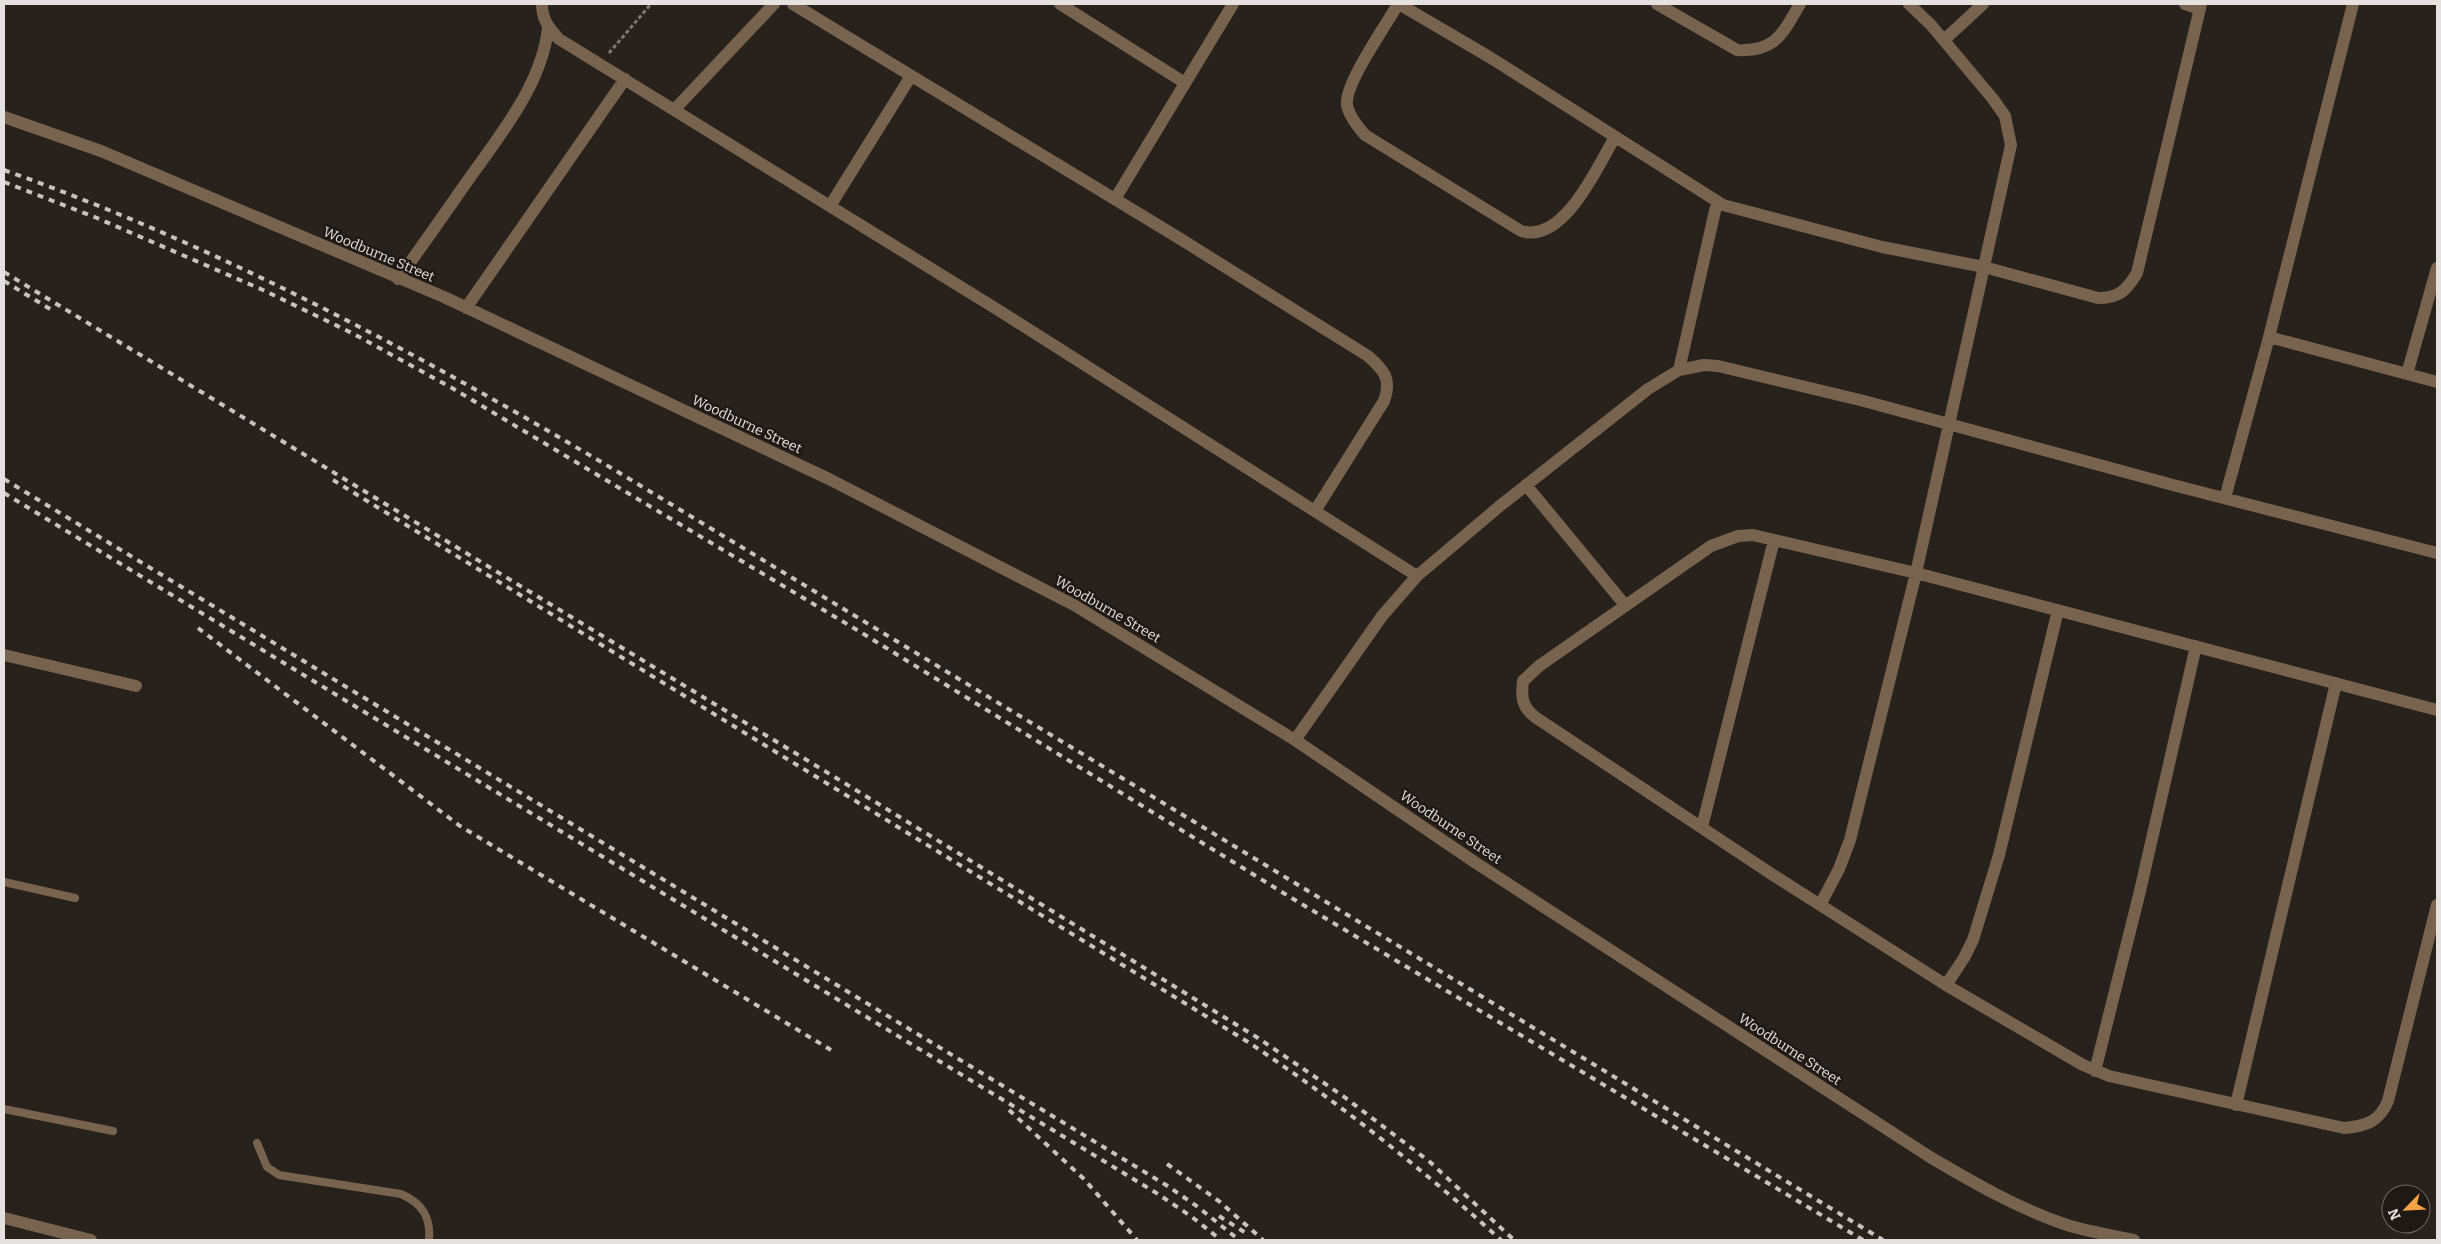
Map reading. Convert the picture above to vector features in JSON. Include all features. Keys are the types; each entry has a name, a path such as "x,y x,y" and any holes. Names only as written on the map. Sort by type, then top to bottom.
{"street":[{"path":"542,4 542,15 548,28 560,39 1003,313 1417,576"},
{"path":"674,110 774,4"},
{"path":"793,4 1115,199 1368,356 1385,375 1388,390 1384,401 1315,511"},
{"path":"1063,4 1185,83"},
{"path":"1115,199 1233,4"},
{"path":"1615,137 1569,211 1553,228 1531,234 1513,226 1365,134 1353,120 1347,105 1353,81 1399,4 1491,58 1615,137 1717,202 1736,210 1882,247 1984,267 2098,298 2113,298 2130,284 2137,273 2200,6 2185,4"},
{"path":"1657,4 1737,50 1752,51 1765,48 1779,39 1800,4"},
{"path":"1820,904 1839,870 1850,840 1916,572 2011,145 2010,131 2004,116 1993,99 1944,40 1908,4"},
{"path":"1944,40 1983,4"},
{"path":"2225,498 2269,337 2353,4"},
{"path":"398,279 514,111 536,75 546,49 548,28"},
{"path":"830,206 911,76"},
{"path":"466,308 625,79"},
{"name":"Woodburne Street","path":"4,117 101,152 466,308 829,479 1074,604 1294,740 1476,863 1930,1157 1977,1184 2036,1213 2069,1225 2134,1240"},
{"path":"1679,370 1717,202"},
{"path":"2407,374 2437,268"},
{"path":"2269,337 2437,382"},
{"path":"1294,740 1382,616 1417,576 1526,485 1648,389 1679,370 1704,364 1950,424 2437,553"},
{"path":"1526,485 1625,605"},
{"path":"2437,710 1916,572 1753,535 1724,540 1711,546 1539,666 1523,681 1523,702 1527,711 1535,717 1946,985 2095,1071 2236,1105 2344,1128 2363,1126 2379,1117 2388,1101 2437,911"},
{"path":"1702,827 1774,540"},
{"path":"1946,985 1964,958 1973,940 1999,855 2058,610"},
{"path":"2095,1071 2140,891 2196,646"},
{"path":"4,655 136,686"},
{"path":"2236,1105 2336,683"},
{"path":"4,1218 91,1240"}],"lane":[{"path":"4,882 75,898"},
{"path":"4,1109 112,1131"},
{"path":"257,1143 267,1167 279,1175 401,1194 413,1200 427,1218 429,1240"}],"path":[{"path":"599,64 651,4"}],"railway":[{"path":"4,170 162,232 239,267 391,343 540,426 1883,1240"},
{"path":"4,182 97,218 263,290 352,333 452,388 862,633 1290,897 1863,1240"},
{"path":"4,272 851,787 1258,1038 1343,1096 1430,1162 1514,1240"},
{"path":"4,281 55,312"},
{"path":"4,479 1166,1185 1198,1207 1239,1240"},
{"path":"333,480 1248,1042 1378,1136 1501,1240"},
{"path":"4,493 1158,1194 1221,1240"},
{"path":"198,628 460,826 831,1050"},
{"path":"1009,1110 1084,1179 1137,1240"},
{"path":"1167,1164 1220,1202 1263,1240"},
{"path":"1219,1216 1249,1235"}]}
